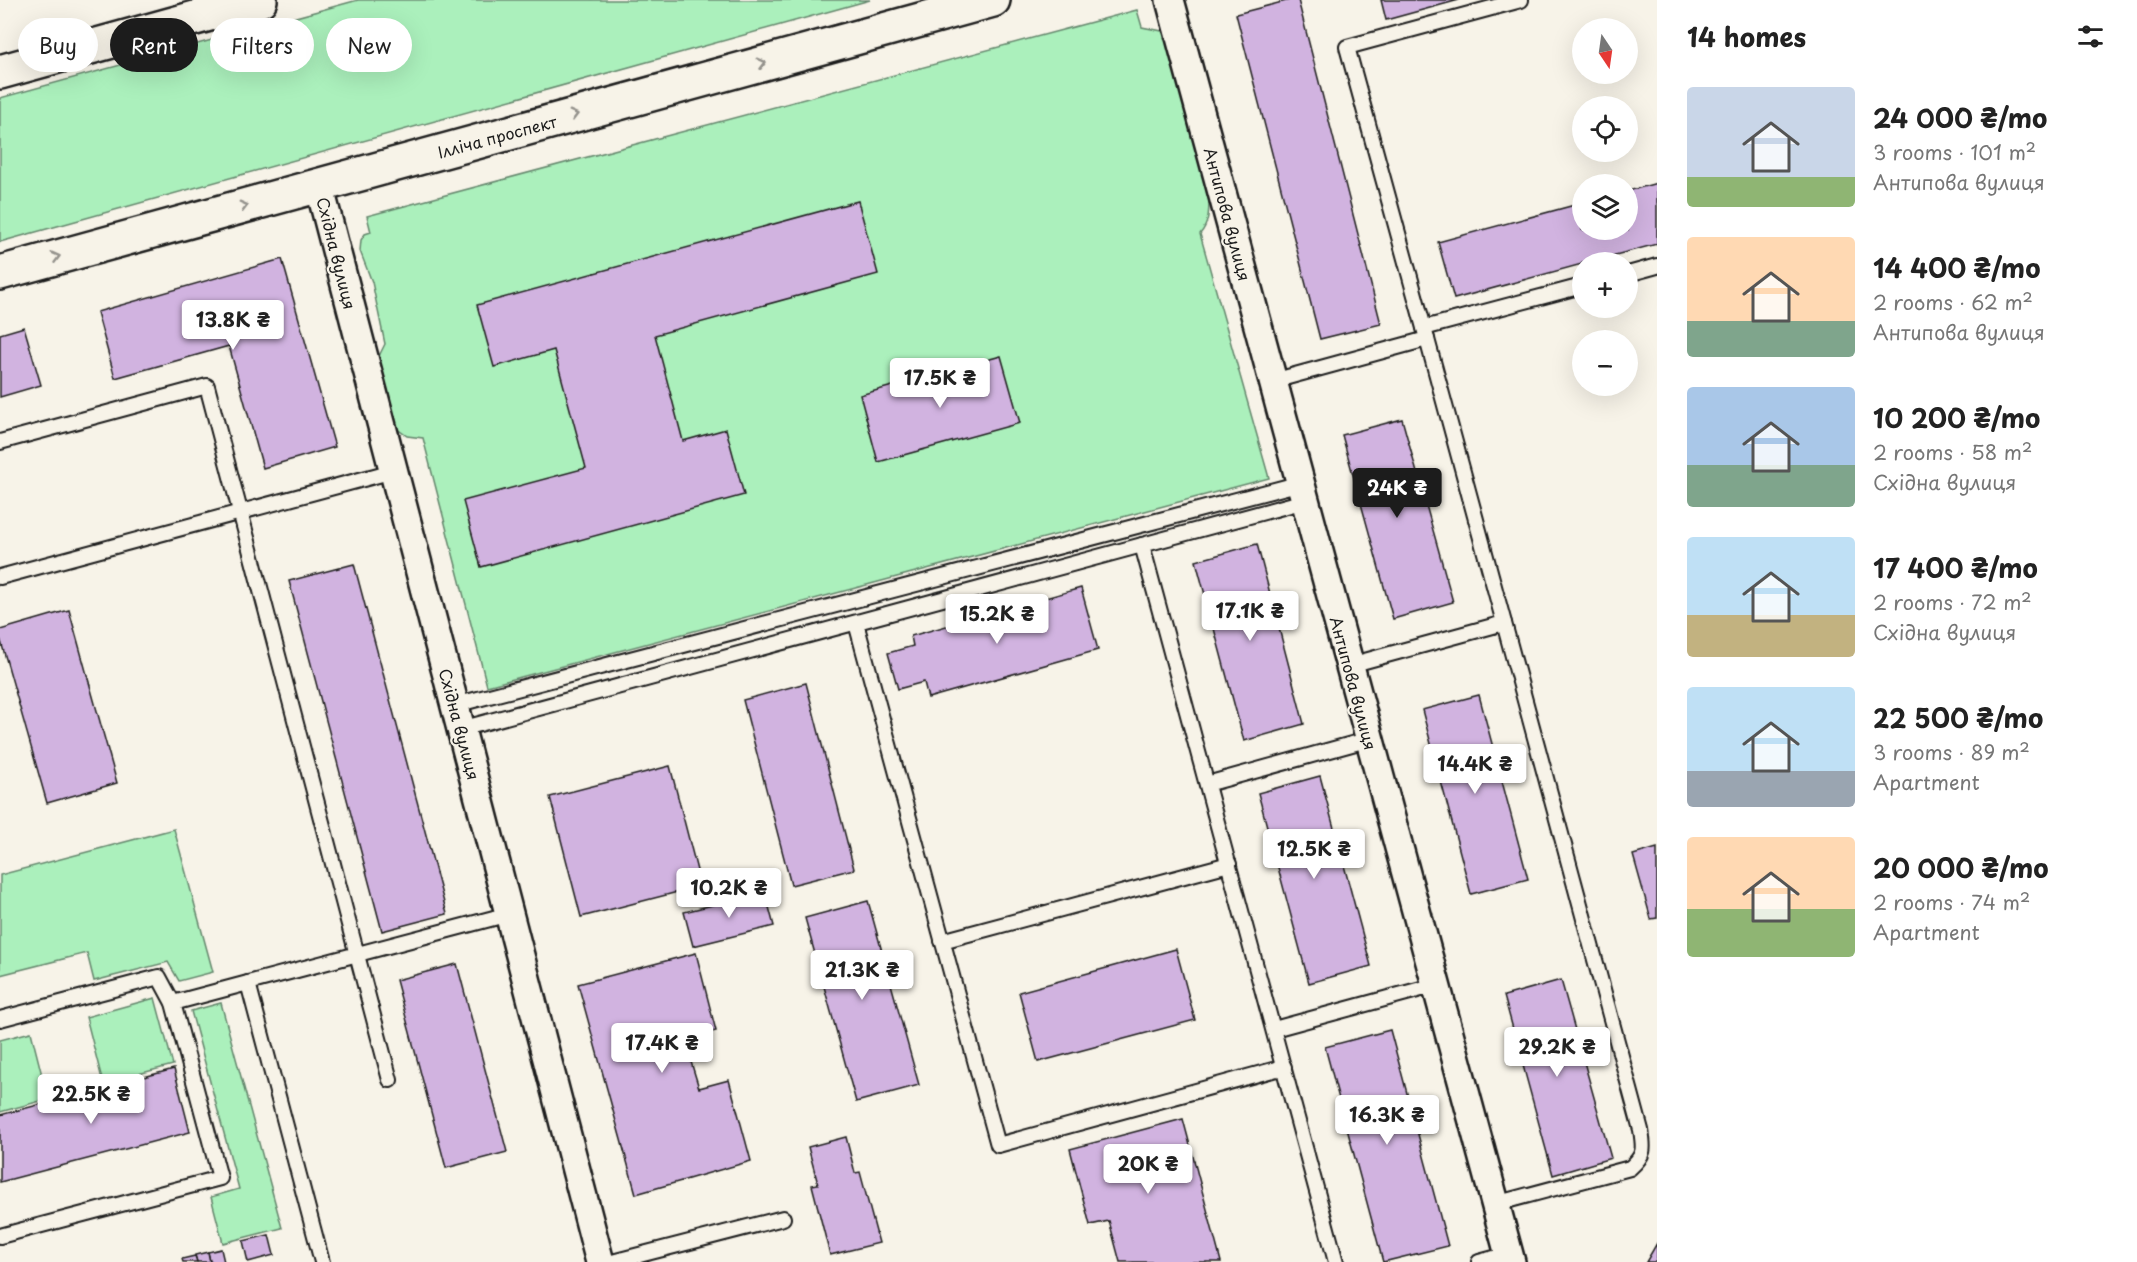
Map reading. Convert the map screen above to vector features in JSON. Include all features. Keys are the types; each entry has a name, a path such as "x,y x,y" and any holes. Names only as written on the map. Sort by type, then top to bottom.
{"main road":[{"path":"0,72 260,0"},
{"name":"Ілліча проспект","path":"0,273 993,0"}],"street":[{"name":"Антипова вулиця","path":"1170,0 1510,1258"},
{"name":"Східна вулиця","path":"319,185 600,1262"}],"lane":[{"path":"1495,1204 1630,1168 1641,1158 1643,1146 1641,1130 1347,47 1521,0"},
{"path":"1638,271 1657,266"},
{"path":"1273,381 1572,289"},
{"path":"0,442 207,386 390,1080"},
{"path":"0,577 393,471"},
{"path":"458,717 856,622 1142,545 1303,492"},
{"path":"458,717 1303,492"},
{"path":"1142,545 1336,1262"},
{"path":"856,622 998,1145 1284,1067"},
{"path":"1350,665 1504,623"},
{"path":"1207,784 1370,740"},
{"path":"942,941 1229,864"},
{"path":"173,1003 509,914"},
{"path":"0,1019 159,977 173,1003 220,1178 0,1236"},
{"path":"248,983 322,1262"},
{"path":"1274,1029 1436,985"},
{"path":"612,1262 783,1218"},
{"path":"1479,1262 1510,1258"}],"green space":[{"path":"358,0 870,0 0,242 0,98 110,68 110,72 198,72 198,44 210,41 210,72 314,72 314,18 292,18"},
{"path":"1137,10 1142,27 1162,31 1173,44 1209,198 1207,222 1200,234 1269,478 487,686 423,438 407,436 393,426 377,360 385,344 372,282 360,251 361,240 365,234 371,232 367,216"},
{"path":"174,829 213,972 179,981 168,962 94,981 87,953 0,975 0,875"},
{"path":"155,998 173,1065 103,1083 86,1017"},
{"path":"221,1003 282,1228 223,1243 211,1197 239,1189 191,1011"},
{"path":"31,1032 48,1099 0,1112 0,1040"}],"building":[{"path":"1298,0 1381,324 1320,339 1236,14"},
{"path":"1381,0 1459,0 1386,20"},
{"path":"1657,183 1657,244 1627,252 1572,252 1572,267 1454,299 1438,242 1572,206 1572,240 1638,240 1638,188"},
{"path":"858,201 878,274 655,335 683,441 726,429 744,495 481,567 463,501 586,468 554,350 494,367 477,305"},
{"path":"282,259 335,447 263,468 229,346 115,378 97,312"},
{"path":"24,327 41,385 0,397 0,334"},
{"path":"1001,356 1020,423 878,462 860,395"},
{"path":"1402,419 1453,602 1393,619 1342,435"},
{"path":"1257,544 1304,724 1244,741 1196,561"},
{"path":"354,564 447,914 382,931 289,581"},
{"path":"1081,588 1098,650 928,698 924,682 898,689 888,653 913,646 911,636"},
{"path":"69,610 117,783 47,803 0,638 0,630"},
{"path":"806,683 854,869 791,885 743,700"},
{"path":"1479,695 1528,879 1471,894 1422,710"},
{"path":"670,766 701,886 581,917 550,797"},
{"path":"1320,776 1371,966 1309,983 1258,793"},
{"path":"1657,848 1657,918 1651,919 1633,855"},
{"path":"765,892 774,926 693,946 684,912"},
{"path":"868,901 919,1085 856,1102 805,918"},
{"path":"1176,949 1195,1020 1038,1062 1019,992"},
{"path":"696,953 716,1031 684,1039 699,1088 729,1080 751,1161 636,1194 578,984"},
{"path":"457,964 507,1152 446,1168 396,980"},
{"path":"1561,980 1611,1158 1553,1175 1504,996"},
{"path":"1390,1030 1448,1246 1383,1262 1325,1047"},
{"path":"174,1069 190,1132 0,1182 0,1115"},
{"path":"1183,1119 1221,1262 1120,1262 1109,1221 1090,1225 1070,1149"},
{"path":"846,1137 855,1173 860,1172 879,1243 830,1255 812,1185 818,1184 808,1147"},
{"path":"269,1235 274,1255 248,1262 243,1241"},
{"path":"1657,1243 1657,1262 1646,1262"},
{"path":"221,1249 224,1262 210,1262 208,1252"},
{"path":"208,1252 210,1262 197,1262 195,1255"},
{"path":"195,1256 197,1262 183,1262 182,1259"}]}
